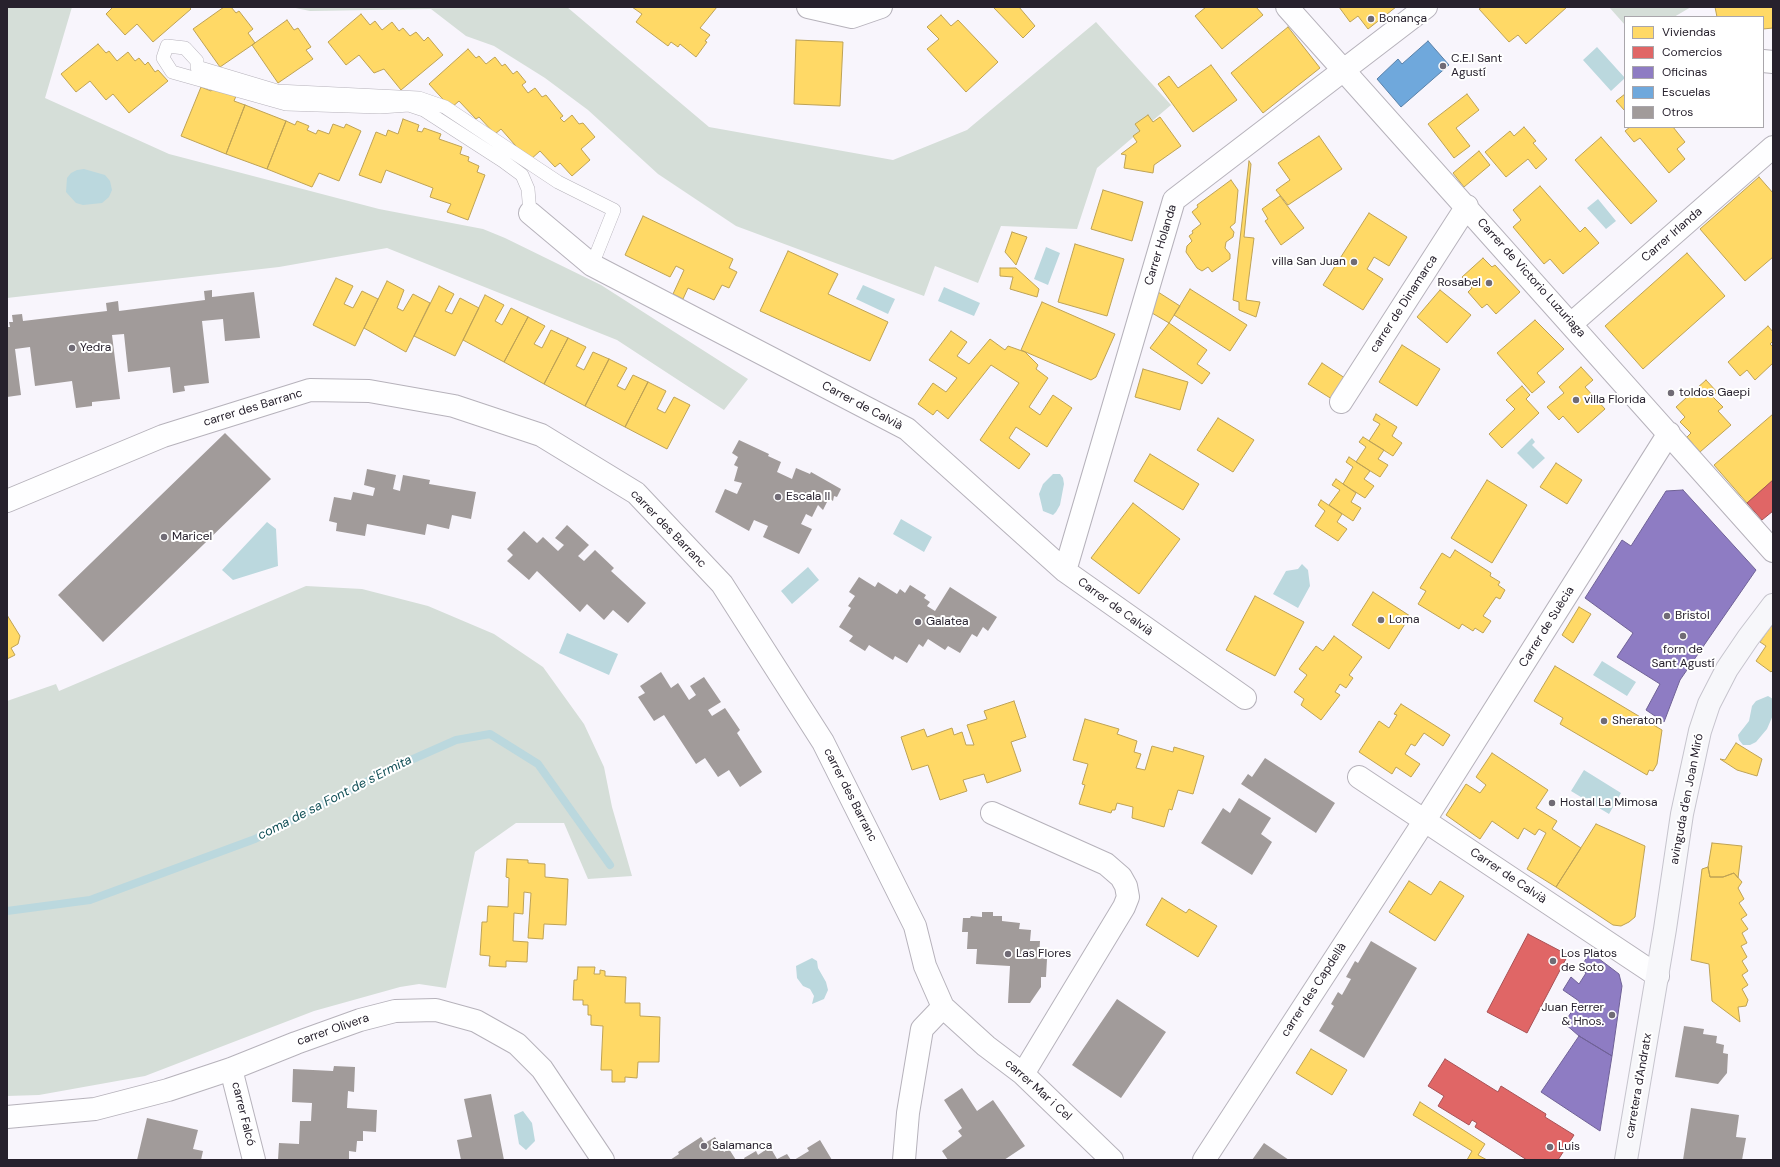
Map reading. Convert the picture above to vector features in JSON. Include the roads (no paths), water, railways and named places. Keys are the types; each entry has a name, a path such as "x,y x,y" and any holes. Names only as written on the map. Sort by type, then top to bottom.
{"main road":[{"name":"avinguda d'en Joan Miró","path":"1652,1012 1682,814 1700,731 1709,704 1727,669 1773,605"},
{"name":"carretera d'Andratx","path":"1626,1160 1652,1012"}],"street":[{"path":"808,7 852,17 881,7"},
{"name":"Carrer de Victorio Luzuriaga","path":"1287,7 1773,551"},
{"name":"Carrer Holanda","path":"1066,571 1174,200 1426,7"},
{"name":"Carrer Irlanda","path":"1571,324 1773,147"},
{"name":"carrer de Dinamarca","path":"1341,402 1466,206"},
{"name":"Carrer de Calvià","path":"530,213 592,265 907,430 1066,571 1245,698"},
{"name":"carrer des Barranc","path":"7,501 163,436 310,390 369,391 454,406 541,435 636,493 722,584 823,742 915,926 925,966 943,1007"},
{"name":"Carrer de Suècia","path":"1424,820 1669,433"},
{"name":"Carrer de Calvià","path":"1359,777 1658,976"},
{"path":"992,813 1106,864 1121,877 1126,886 1128,897 1124,907 1023,1074"},
{"name":"carrer des Capdellà","path":"1204,1160 1424,820"},
{"path":"904,1160 908,1113 922,1029 943,1007"},
{"name":"carrer Mar i Cel","path":"943,1007 986,1046 1023,1074 1112,1160"},
{"name":"carrer Olivera","path":"7,1117 96,1109 161,1092 231,1069 296,1042 360,1020 395,1011 436,1010 476,1021 517,1044 542,1069 603,1160"},
{"name":"carrer Falcó","path":"231,1069 254,1160"}],"lane":[{"path":"530,213 528,189 522,175 503,160 424,110 409,105 380,107 286,104 172,72 163,58 167,46 184,48 197,61 197,67 276,91 419,98 446,107 558,182 614,210 592,265"}],"water":[{"path":"1597,47 1624,77 1624,79 1611,91 1583,60"},
{"path":"84,169 105,175 110,181 112,190 109,197 102,203 83,205 76,203 66,192 67,178 71,173"},
{"path":"1598,199 1616,221 1606,229 1587,208"},
{"path":"1046,247 1060,253 1048,285 1034,279"},
{"path":"863,285 895,299 888,314 856,299"},
{"path":"944,287 980,303 974,316 938,301"},
{"path":"1532,438 1535,442 1532,445 1545,458 1533,469 1517,453"},
{"path":"1053,474 1060,474 1063,478 1064,484 1060,505 1053,515 1043,511 1039,494 1043,484"},
{"path":"901,519 932,537 924,552 893,534"},
{"path":"267,522 276,529 278,566 233,580 222,570"},
{"path":"1302,564 1308,570 1310,586 1298,608 1273,594 1286,571 1298,569"},
{"path":"808,567 819,580 792,604 781,591"},
{"path":"567,633 618,654 609,675 559,653"},
{"path":"1602,661 1636,682 1627,696 1593,675"},
{"path":"1768,696 1773,699 1773,715 1767,729 1756,742 1750,745 1743,745 1739,740 1738,735 1749,721 1752,706 1756,701"},
{"path":"1584,770 1621,793 1609,814 1571,791"},
{"path":"812,958 817,961 818,968 826,982 828,990 824,999 812,1004 814,996 810,989 803,986 797,978 796,966"},
{"path":"523,1111 532,1123 535,1141 526,1150 519,1144 514,1115"}],"waterway":[{"name":"coma de sa Font de s'Ermita","path":"7,911 90,900 255,839 395,767 456,740 490,734 538,764 610,865"}],"place":[{"name":"Bonança","path":"1371,19"},
{"name":"C.E.I Sant Agustí","path":"1443,66"},
{"name":"villa San Juan","path":"1354,262"},
{"name":"Rosabel","path":"1489,283"},
{"name":"Yedra","path":"72,348"},
{"name":"toldos Gaepi","path":"1671,393"},
{"name":"villa Florida","path":"1576,400"},
{"name":"Escala II","path":"778,497"},
{"name":"Maricel","path":"164,537"},
{"name":"Bristol","path":"1667,616"},
{"name":"Loma","path":"1381,620"},
{"name":"Galatea","path":"918,622"},
{"name":"forn de Sant Agustí","path":"1683,636"},
{"name":"Sheraton","path":"1604,721"},
{"name":"Hostal La Mimosa","path":"1552,803"},
{"name":"Las Flores","path":"1008,954"},
{"name":"Los Platos de Soto","path":"1553,961"},
{"name":"Juan Ferrer & Hnos.","path":"1612,1015"},
{"name":"Salamanca","path":"704,1146"},
{"name":"Luis","path":"1550,1147"}]}
